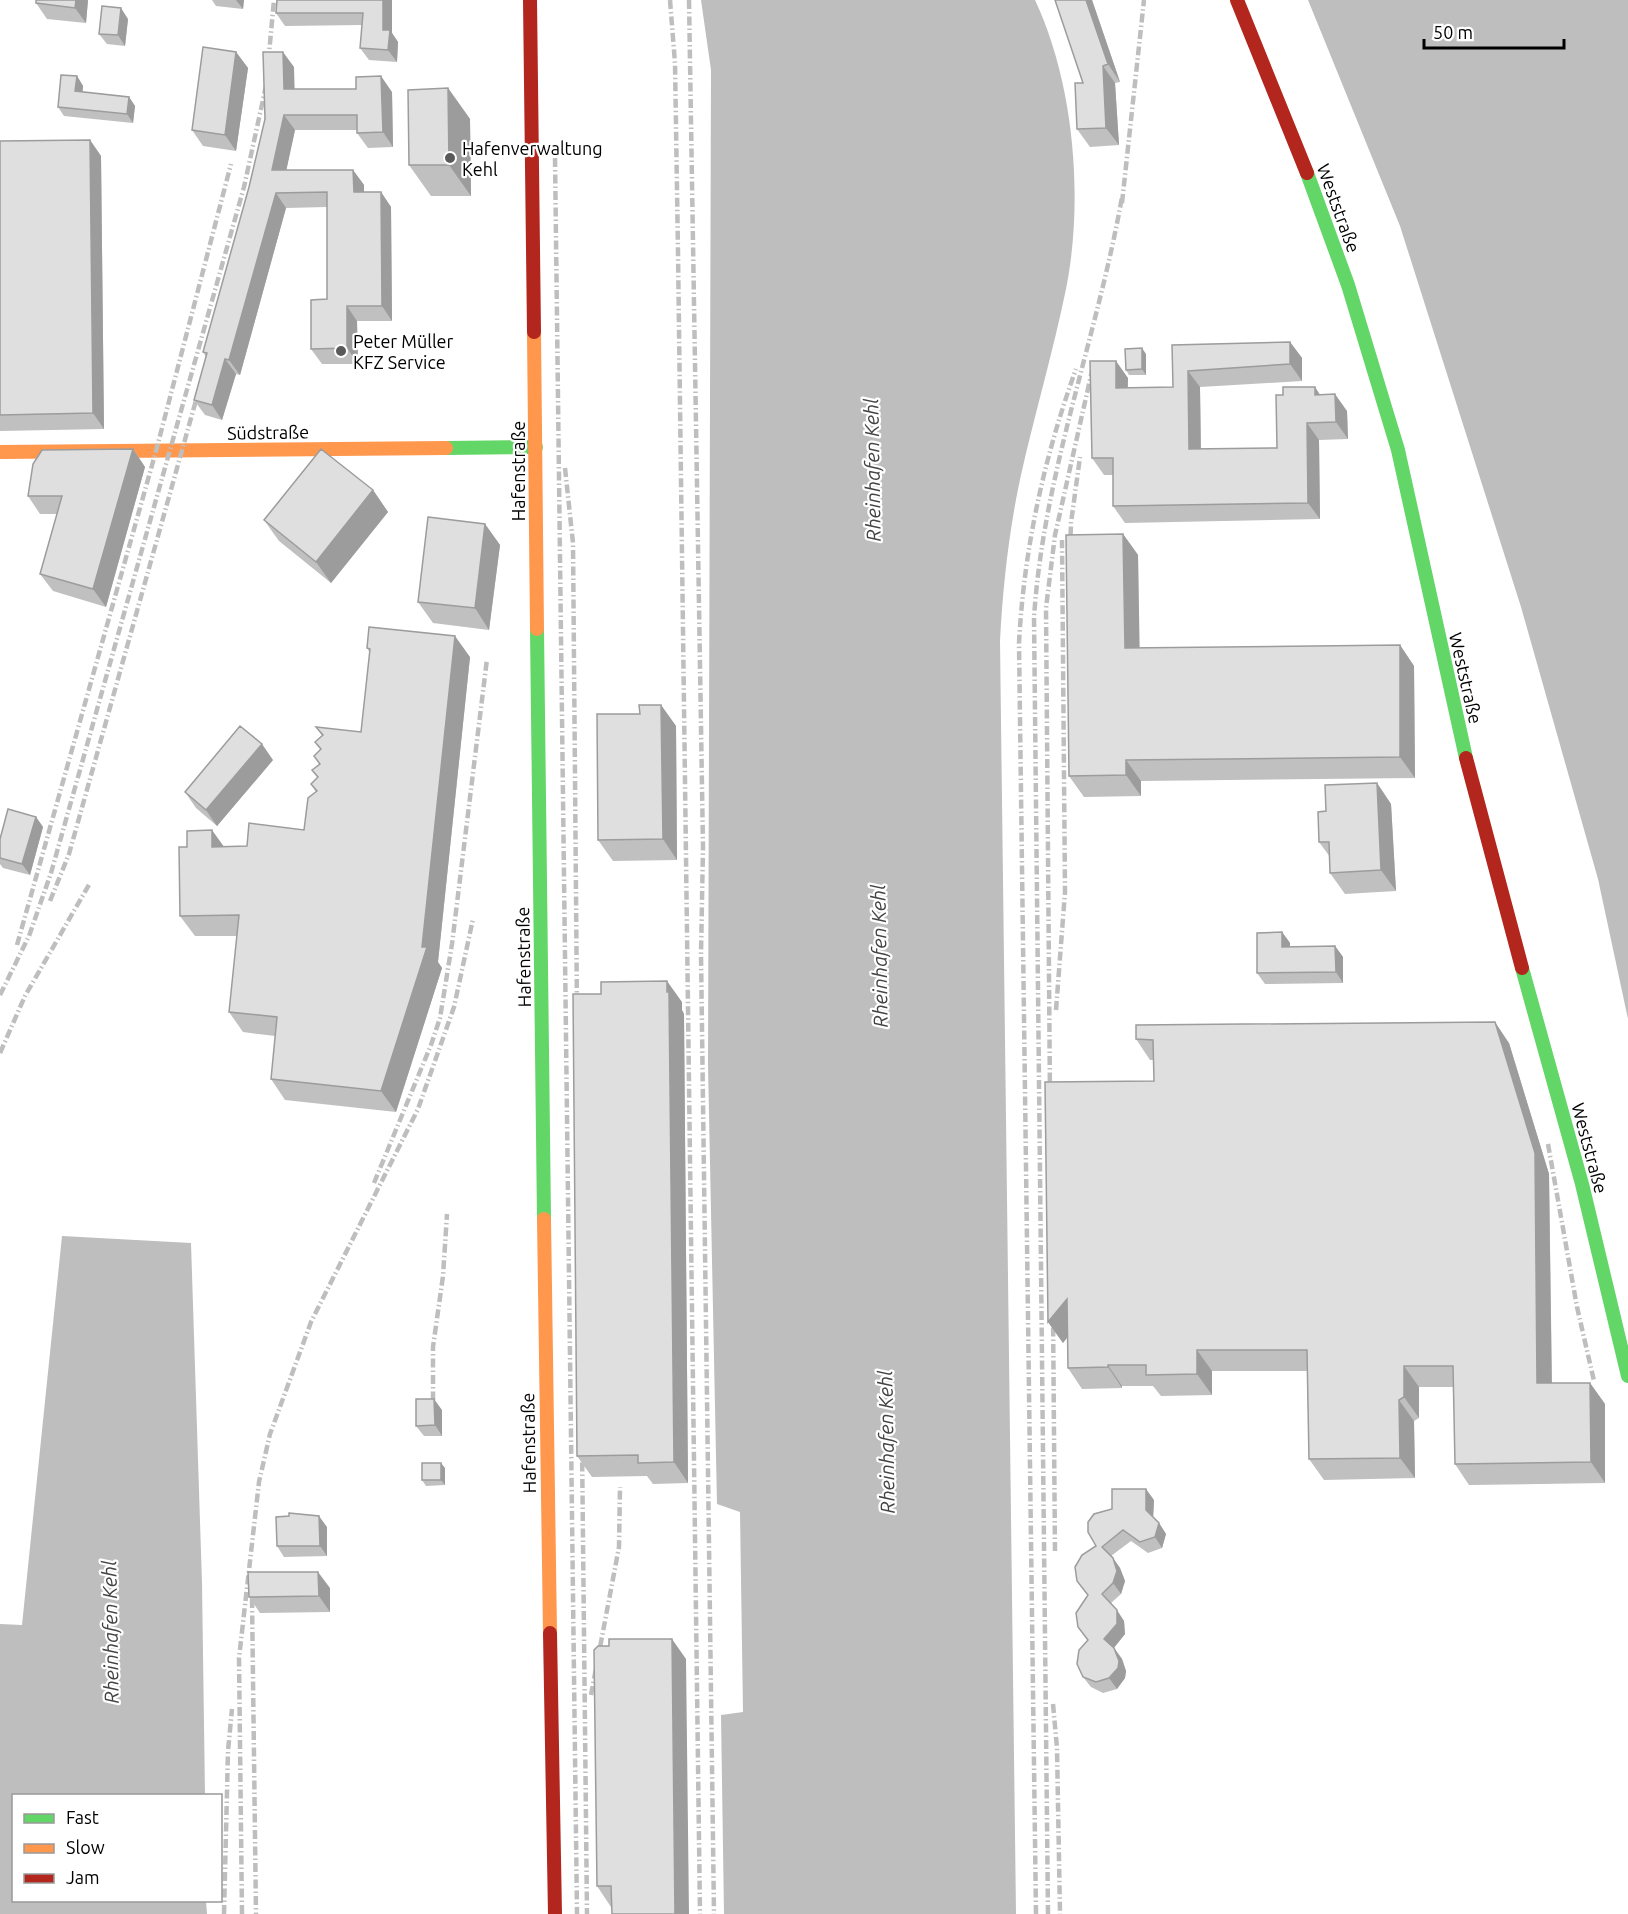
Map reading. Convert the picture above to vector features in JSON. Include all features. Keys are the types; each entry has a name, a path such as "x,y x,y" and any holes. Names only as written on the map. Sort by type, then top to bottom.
{"street":[{"name":"Hafenstraße","path":"530,0 547,1487 555,1914"},
{"name":"Weststraße","path":"1236,0 1294,138 1348,285 1398,450 1438,640 1484,832 1582,1184 1628,1376"},
{"name":"Südstraße","path":"0,452 536,447"}],"water":[{"name":"Rheinhafen Kehl","path":"701,0 1035,0 1059,68 1067,104 1074,180 1071,254 1061,313 1026,452 1013,516 1000,641 1016,1914 724,1914 721,1715 743,1712 740,1512 717,1504 708,1065 711,70"},
{"path":"1308,0 1628,0 1628,1019 1598,879 1521,607 1400,226"},
{"name":"Rheinhafen Kehl","path":"62,1236 191,1243 202,1583 205,1794 12,1794 12,1902 206,1902 207,1914 0,1914 0,1624 22,1625"}],"building":[{"path":"36,0 76,0 75,8 36,3"},
{"path":"277,0 383,0 383,30 390,30 388,50 360,48 363,13 276,13"},
{"path":"1055,0 1086,0 1108,64 1103,66 1106,128 1077,129 1075,83 1083,83"},
{"path":"102,6 121,8 118,35 99,34"},
{"path":"203,47 236,52 225,135 192,130"},
{"path":"263,52 283,52 284,89 356,89 356,77 381,76 383,132 357,133 357,115 284,115 272,170 353,170 354,192 381,192 382,306 347,306 347,348 311,349 311,300 327,299 327,192 276,193 229,360 225,359 212,405 194,400 207,353 203,352 249,187 265,119"},
{"path":"61,75 77,76 75,91 129,97 127,114 58,107"},
{"path":"448,88 449,165 409,165 408,90"},
{"path":"90,140 93,413 0,415 0,141"},
{"path":"1290,342 1290,364 1188,371 1189,449 1277,448 1276,395 1283,395 1283,387 1315,387 1315,395 1335,394 1336,422 1307,423 1308,503 1113,506 1113,458 1092,458 1090,361 1116,361 1116,388 1173,387 1172,345"},
{"path":"1142,348 1142,369 1126,370 1125,349"},
{"path":"133,449 93,589 40,574 62,496 28,496 33,464 42,450"},
{"path":"321,449 373,490 316,562 264,520"},
{"path":"428,517 485,524 475,608 418,602"},
{"path":"1123,534 1125,648 1400,645 1400,757 1126,760 1126,775 1069,776 1066,535"},
{"path":"369,627 455,636 422,947 427,947 381,1091 271,1079 277,1017 229,1012 239,915 180,916 179,847 187,847 187,831 212,830 212,847 247,846 249,823 304,830 308,798 317,791 311,784 318,777 312,770 320,764 314,756 321,749 315,742 323,735 316,727 361,732 370,649 367,648"},
{"path":"639,705 661,705 663,839 598,840 597,714 640,714"},
{"path":"240,726 262,744 206,810 185,792"},
{"path":"1377,783 1381,870 1330,873 1329,842 1319,842 1318,812 1326,811 1325,785"},
{"path":"8,809 36,817 22,864 0,858 0,839"},
{"path":"1282,932 1282,947 1335,946 1336,972 1257,973 1257,933"},
{"path":"667,981 667,992 669,992 674,1462 638,1463 638,1455 577,1456 573,994 601,994 601,982"},
{"path":"1495,1022 1535,1153 1537,1383 1590,1383 1591,1462 1455,1464 1453,1366 1404,1366 1404,1397 1399,1400 1400,1458 1309,1459 1307,1350 1197,1350 1197,1374 1146,1375 1146,1365 1068,1368 1067,1299 1048,1322 1045,1082 1154,1081 1153,1040 1136,1039 1136,1025"},
{"path":"416,1399 434,1399 435,1425 416,1426"},
{"path":"422,1463 441,1463 441,1480 422,1480"},
{"path":"1112,1489 1146,1489 1146,1510 1159,1523 1155,1537 1140,1542 1123,1530 1102,1547 1113,1558 1117,1571 1113,1583 1102,1594 1117,1610 1117,1624 1104,1639 1114,1648 1119,1661 1118,1668 1109,1678 1096,1682 1083,1677 1077,1664 1079,1650 1088,1640 1078,1627 1076,1613 1088,1595 1077,1581 1075,1567 1082,1555 1096,1546 1088,1532 1088,1522 1094,1514 1112,1509"},
{"path":"289,1513 319,1516 320,1546 277,1546 276,1517 289,1516"},
{"path":"248,1572 318,1572 319,1596 249,1597"},
{"path":"609,1639 672,1639 675,1914 612,1914 611,1886 597,1886 594,1650 598,1646 609,1646"}],"railway":[{"path":"0,995 29,936 51,873 244,187 266,86 274,0"},
{"path":"670,0 675,63 678,252 700,1914"},
{"path":"689,0 703,847 701,954 714,1914"},
{"path":"1122,203 1144,0"},
{"path":"555,158 577,1914"},
{"path":"17,945 156,451 231,164"},
{"path":"1048,1914 1034,618 1039,565 1059,459 1099,302 1122,197"},
{"path":"1050,1098 1046,608 1055,535 1094,362"},
{"path":"1036,1914 1019,643 1026,573 1037,504 1054,436 1076,369"},
{"path":"50,901 69,854 200,386"},
{"path":"1070,552 1071,523 1080,457"},
{"path":"565,468 573,543 577,1011"},
{"path":"1056,1010 1065,892 1062,540"},
{"path":"374,1183 440,1018 452,944 487,659"},
{"path":"0,1053 25,996 90,883"},
{"path":"242,1914 239,1658 259,1482 270,1434 311,1322 418,1109 454,1007 473,919"},
{"path":"1548,1144 1577,1307 1594,1381"},
{"path":"433,1417 433,1347 443,1276 447,1214"},
{"path":"1053,1311 1055,1554"},
{"path":"582,1446 587,1914"},
{"path":"591,1695 619,1547 620,1487"},
{"path":"252,1599 256,1914"},
{"path":"1053,1704 1057,1748 1060,1914"},
{"path":"224,1914 228,1751 232,1709"}],"traffic: fast":[{"path":"1307,173 1348,285 1398,450 1466,758"},
{"path":"446,448 536,447"},
{"path":"537,629 544,1219"},
{"path":"1522,968 1582,1184 1628,1376"}],"traffic: slow":[{"path":"534,332 537,629"},
{"path":"0,452 446,448"},
{"path":"544,1219 550,1633"}],"traffic: jam":[{"path":"530,0 534,332"},
{"path":"1237,0 1307,173"},
{"path":"1466,758 1522,968"},
{"path":"550,1633 555,1914"}],"place":[{"name":"Hafenverwaltung Kehl","path":"450,158"},
{"name":"Peter Müller KFZ Service","path":"341,351"}]}
